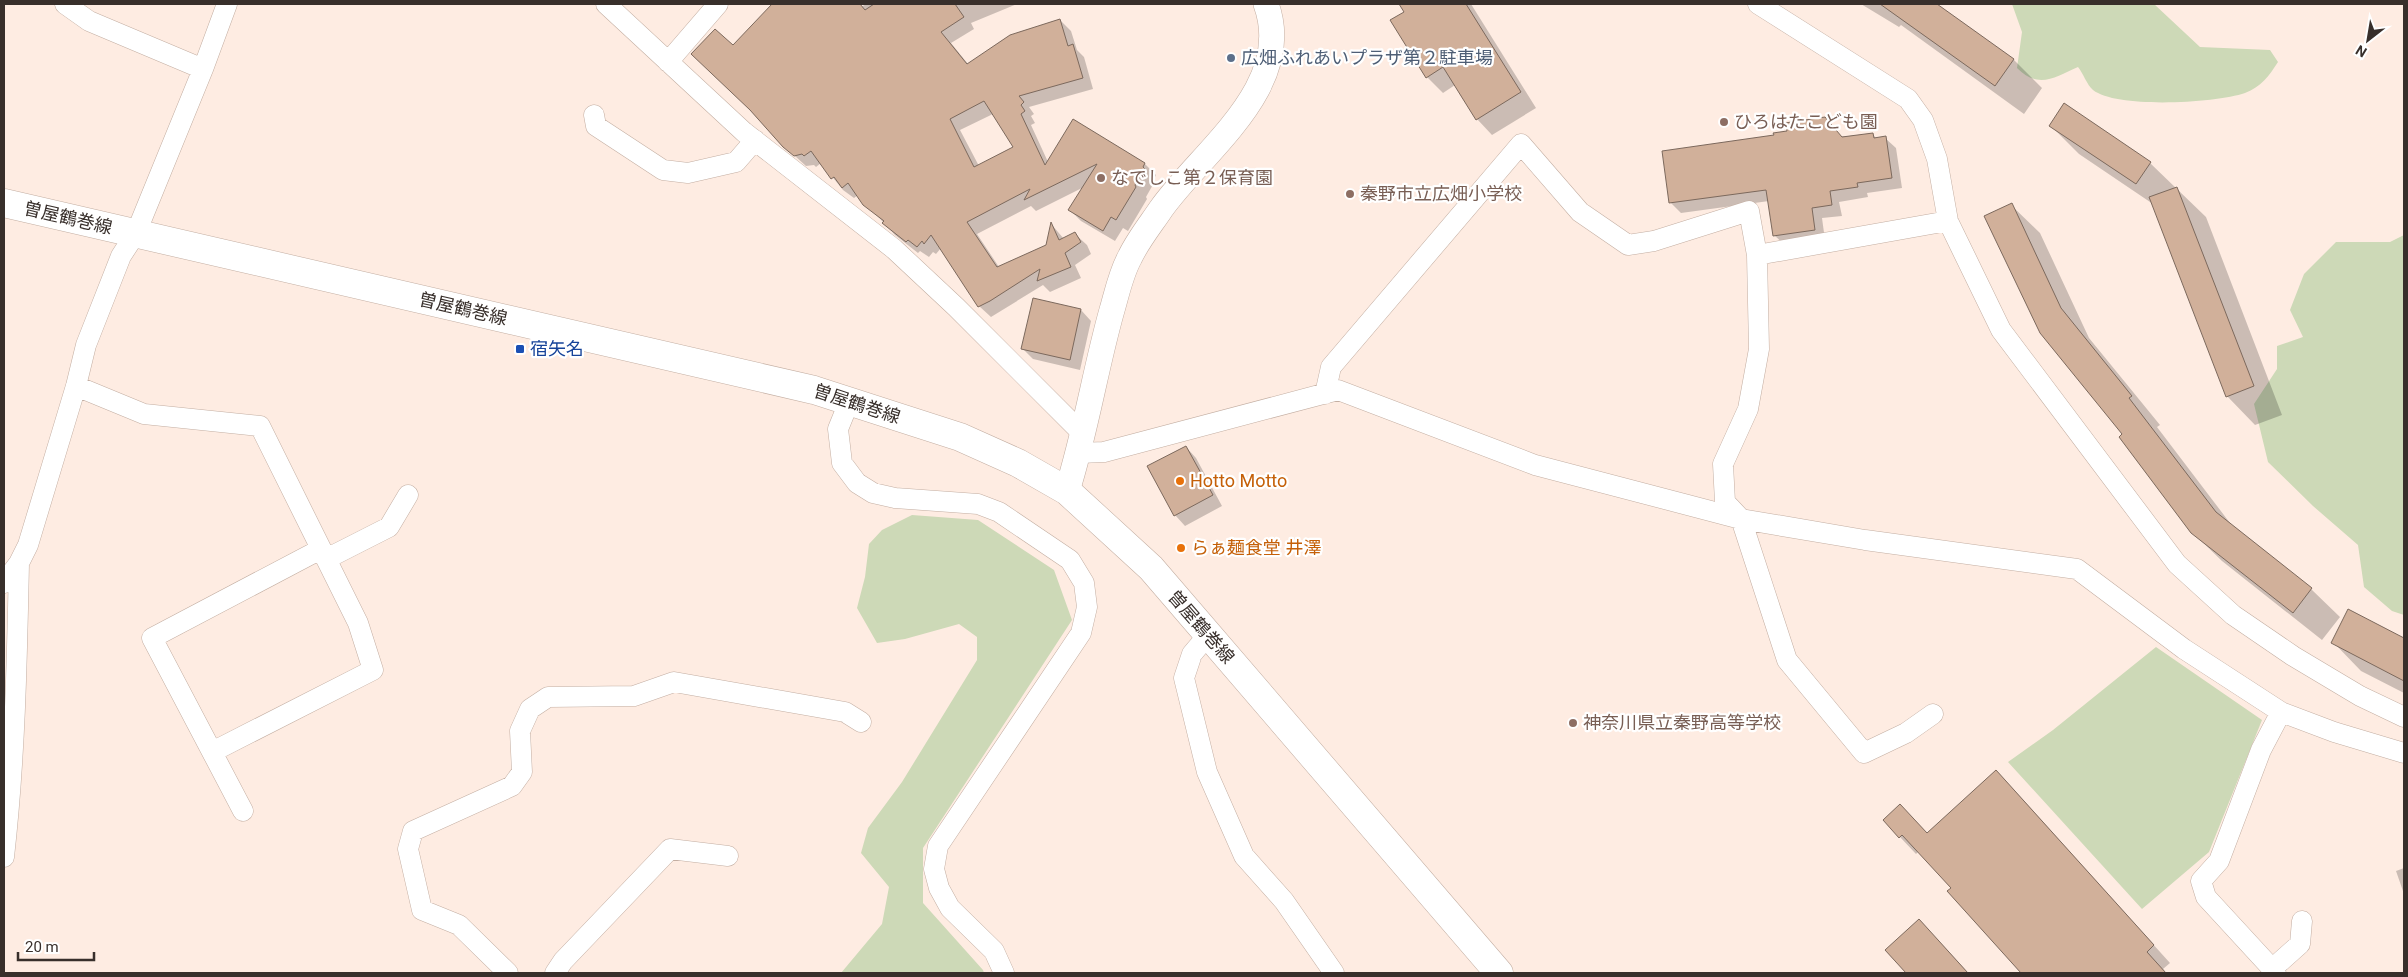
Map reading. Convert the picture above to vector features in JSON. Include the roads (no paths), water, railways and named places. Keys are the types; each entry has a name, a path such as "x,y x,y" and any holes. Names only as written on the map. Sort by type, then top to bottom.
{"main road":[{"name":"曽屋鶴巻線","path":"4,203 814,390 960,437 1018,463 1067,491 1151,568 1498,973"}],"street":[{"path":"66,4 89,21 203,69"},
{"path":"4,583 19,563 28,544 76,386 86,345 121,256 136,233 203,69 227,4"},
{"path":"606,4 755,140 894,249 956,307 1082,444 1104,452 1338,390 1535,465 1741,519 1865,540 2078,569 2184,649 2281,712 2334,732 2404,754"},
{"path":"668,62 718,4"},
{"path":"1067,491 1082,444 1105,335 1130,257 1162,208 1245,109 1259,88 1268,64 1271,40 1266,4"},
{"path":"1758,4 1908,99 1924,120 1937,159 1948,221 2000,330 2177,564 2233,615 2293,656 2360,696 2404,717"},
{"path":"594,115 596,126 663,170 688,173 736,162 755,140"},
{"path":"1325,394 1331,367 1521,144 1580,212 1628,245 1654,241 1749,210 1757,255 1759,349 1748,408 1723,464 1725,502 1741,519 1787,660 1864,753 1906,733 1933,714"},
{"path":"1757,255 1948,221"},
{"path":"76,386 144,414 260,426 358,623 373,670 212,752"},
{"path":"849,402 838,429 842,463 857,483 873,493 895,498 978,504 998,512 1070,560 1084,584 1088,607 1081,633 938,846 934,869 939,888 950,908 994,951 1004,973"},
{"path":"243,811 152,638 324,554 389,527 408,495"},
{"path":"4,857 10,803 17,673 19,563"},
{"path":"1208,635 1192,654 1184,678 1208,772 1244,856 1284,901 1334,973"},
{"path":"508,973 459,924 422,910 408,848 413,830 512,786 522,772 520,731 530,709 548,697 634,696 674,682 844,712 861,722"},
{"path":"2281,712 2260,750 2219,861 2201,881 2206,897 2274,971 2300,944 2302,921"},
{"path":"555,973 569,954 670,849 728,856"}],"place":[{"name":"広畑ふれあいプラザ第２駐車場","path":"1231,58"},
{"name":"ひろはたこども園","path":"1724,122"},
{"name":"なでしこ第２保育園","path":"1101,178"},
{"name":"秦野市立広畑小学校","path":"1350,194"},
{"name":"宿矢名","path":"520,349"},
{"name":"Hotto Motto","path":"1180,481"},
{"name":"らぁ麺食堂 井澤","path":"1181,548"},
{"name":"神奈川県立秦野高等学校","path":"1573,723"}]}
